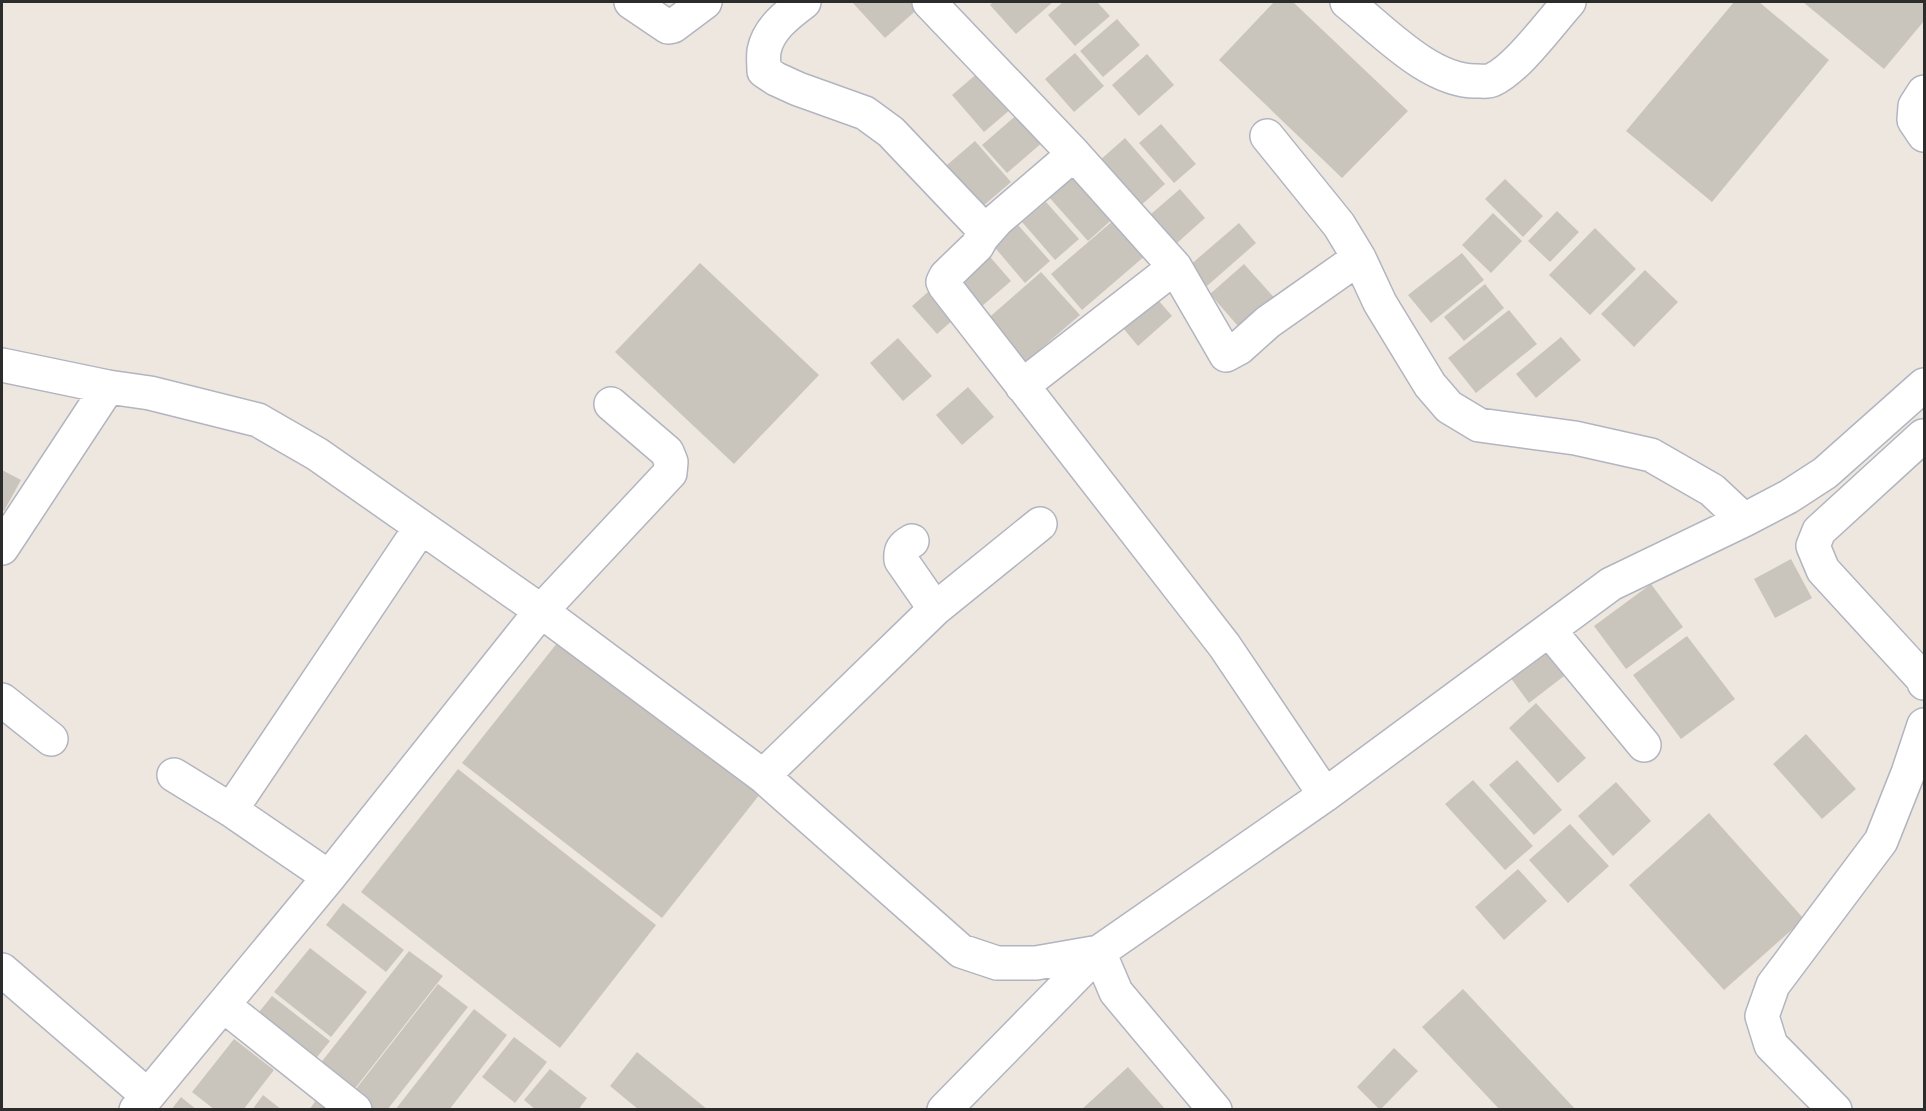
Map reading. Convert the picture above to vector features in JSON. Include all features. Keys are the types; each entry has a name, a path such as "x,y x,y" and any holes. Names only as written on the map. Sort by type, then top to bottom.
{"street":[{"path":"632,2 668,27 673,27 705,2"},
{"path":"804,2 784,16 771,34 764,50 764,70 776,79 798,89 865,113 891,132 986,232"},
{"path":"929,2 1074,154 1175,267 1226,355 1239,348 1268,322 1359,258"},
{"path":"1347,2 1409,52 1440,73 1468,82 1491,81 1513,65 1569,2"},
{"path":"1924,92 1915,106 1914,120 1924,135"},
{"path":"1268,136 1339,225 1359,258 1380,303 1430,385 1449,407 1479,425 1575,438 1651,455 1712,490 1744,520"},
{"path":"1074,154 986,232 977,246 946,276 943,282 1224,645 1324,795"},
{"path":"1022,386 1175,267"},
{"path":"2,365 108,387 150,393 258,420 317,454 541,611 763,776 961,951 997,963 1036,963 1099,952"},
{"path":"944,1110 1099,952 1324,795 1611,584 1744,520 1825,473 1924,385"},
{"path":"2,548 108,387"},
{"path":"2,970 142,1102 329,878 541,611 670,472 667,452 611,404"},
{"path":"1899,408 1924,437 1819,531 1813,546 1823,570 1923,679 1924,683"},
{"path":"1825,473 1847,504"},
{"path":"763,776 935,609 1040,524"},
{"path":"231,810 421,527"},
{"path":"912,541 900,552 902,565 935,609"},
{"path":"1549,630 1644,745"},
{"path":"2,700 51,739"},
{"path":"1835,1110 1771,1045 1762,1017 1773,985 1881,841 1924,725"},
{"path":"174,775 231,810 329,878"},
{"path":"1099,952 1116,992 1215,1110"},
{"path":"223,1005 355,1110"}],"building":[{"path":"852,2 917,2 921,6 885,38"},
{"path":"993,2 1053,2 1016,34 990,5"},
{"path":"1063,2 1097,2 1110,16 1075,46 1048,15"},
{"path":"1274,2 1293,2 1408,111 1342,178 1219,60"},
{"path":"1734,2 1759,2 1829,60 1712,202 1626,131"},
{"path":"1803,2 1924,2 1924,21 1884,69"},
{"path":"1117,19 1140,45 1103,77 1080,51"},
{"path":"1075,53 1104,86 1074,112 1045,79"},
{"path":"1147,54 1174,85 1139,116 1112,85"},
{"path":"979,72 1011,109 984,132 952,95"},
{"path":"1019,113 1044,141 1007,173 982,145"},
{"path":"1161,124 1196,164 1174,183 1139,143"},
{"path":"1125,138 1165,184 1139,207 1099,161"},
{"path":"975,141 1011,182 975,213 940,171"},
{"path":"1078,170 1117,215 1088,241 1048,196"},
{"path":"1505,179 1543,216 1523,237 1485,199"},
{"path":"1180,189 1205,218 1177,243 1151,214"},
{"path":"1046,202 1079,239 1055,260 1022,222"},
{"path":"1557,211 1579,232 1550,262 1528,241"},
{"path":"1122,213 1153,249 1082,310 1051,274"},
{"path":"1493,213 1522,241 1491,273 1462,245"},
{"path":"1009,215 1050,261 1025,283 985,236"},
{"path":"1239,223 1256,243 1207,286 1189,266"},
{"path":"1595,228 1636,269 1590,315 1549,275"},
{"path":"985,251 1011,281 974,313 949,283"},
{"path":"1462,253 1484,280 1431,323 1408,295"},
{"path":"700,263 819,375 734,464 615,352"},
{"path":"1244,264 1279,303 1244,333 1210,294"},
{"path":"1645,270 1678,302 1634,347 1601,314"},
{"path":"1041,272 1080,315 1023,364 985,321"},
{"path":"1485,284 1504,308 1464,341 1444,317"},
{"path":"936,285 961,313 937,334 912,306"},
{"path":"1152,293 1172,316 1138,346 1118,322"},
{"path":"1509,310 1537,344 1476,393 1448,358"},
{"path":"1561,337 1581,360 1536,398 1516,374"},
{"path":"898,338 932,376 903,401 870,363"},
{"path":"968,387 994,417 962,445 936,415"},
{"path":"2,470 21,480 4,511 2,510"},
{"path":"1791,559 1812,598 1775,618 1754,579"},
{"path":"1651,584 1683,627 1626,669 1594,626"},
{"path":"565,633 764,789 662,918 462,763"},
{"path":"1687,636 1735,699 1681,739 1633,675"},
{"path":"1544,642 1568,673 1529,703 1505,670"},
{"path":"1536,703 1586,758 1558,783 1509,728"},
{"path":"1806,734 1856,789 1822,819 1773,764"},
{"path":"1517,760 1562,810 1534,835 1489,785"},
{"path":"458,769 656,925 560,1048 361,892"},
{"path":"1473,780 1533,846 1505,870 1445,804"},
{"path":"1616,782 1651,821 1613,856 1578,816"},
{"path":"1709,813 1804,919 1724,990 1629,885"},
{"path":"1570,824 1609,866 1568,903 1529,860"},
{"path":"1518,869 1547,901 1504,940 1475,907"},
{"path":"343,903 404,950 386,972 326,925"},
{"path":"310,948 367,992 331,1037 274,992"},
{"path":"409,951 443,976 353,1091 319,1065"},
{"path":"438,984 468,1007 387,1110 373,1110 352,1094"},
{"path":"1463,989 1576,1110 1500,1110 1422,1027"},
{"path":"272,996 330,1041 313,1062 255,1017"},
{"path":"474,1009 507,1035 449,1110 395,1110"},
{"path":"514,1037 547,1062 515,1103 482,1077"},
{"path":"234,1039 274,1070 243,1110 215,1110 192,1092"},
{"path":"1394,1048 1418,1071 1380,1110 1357,1087"},
{"path":"637,1052 708,1110 639,1110 610,1086"},
{"path":"1128,1067 1166,1110 1081,1110"},
{"path":"550,1069 587,1098 578,1110 536,1110 524,1100"},
{"path":"263,1095 282,1110 252,1110"},
{"path":"319,1096 336,1110 309,1110"},
{"path":"181,1097 197,1110 171,1110"}]}
